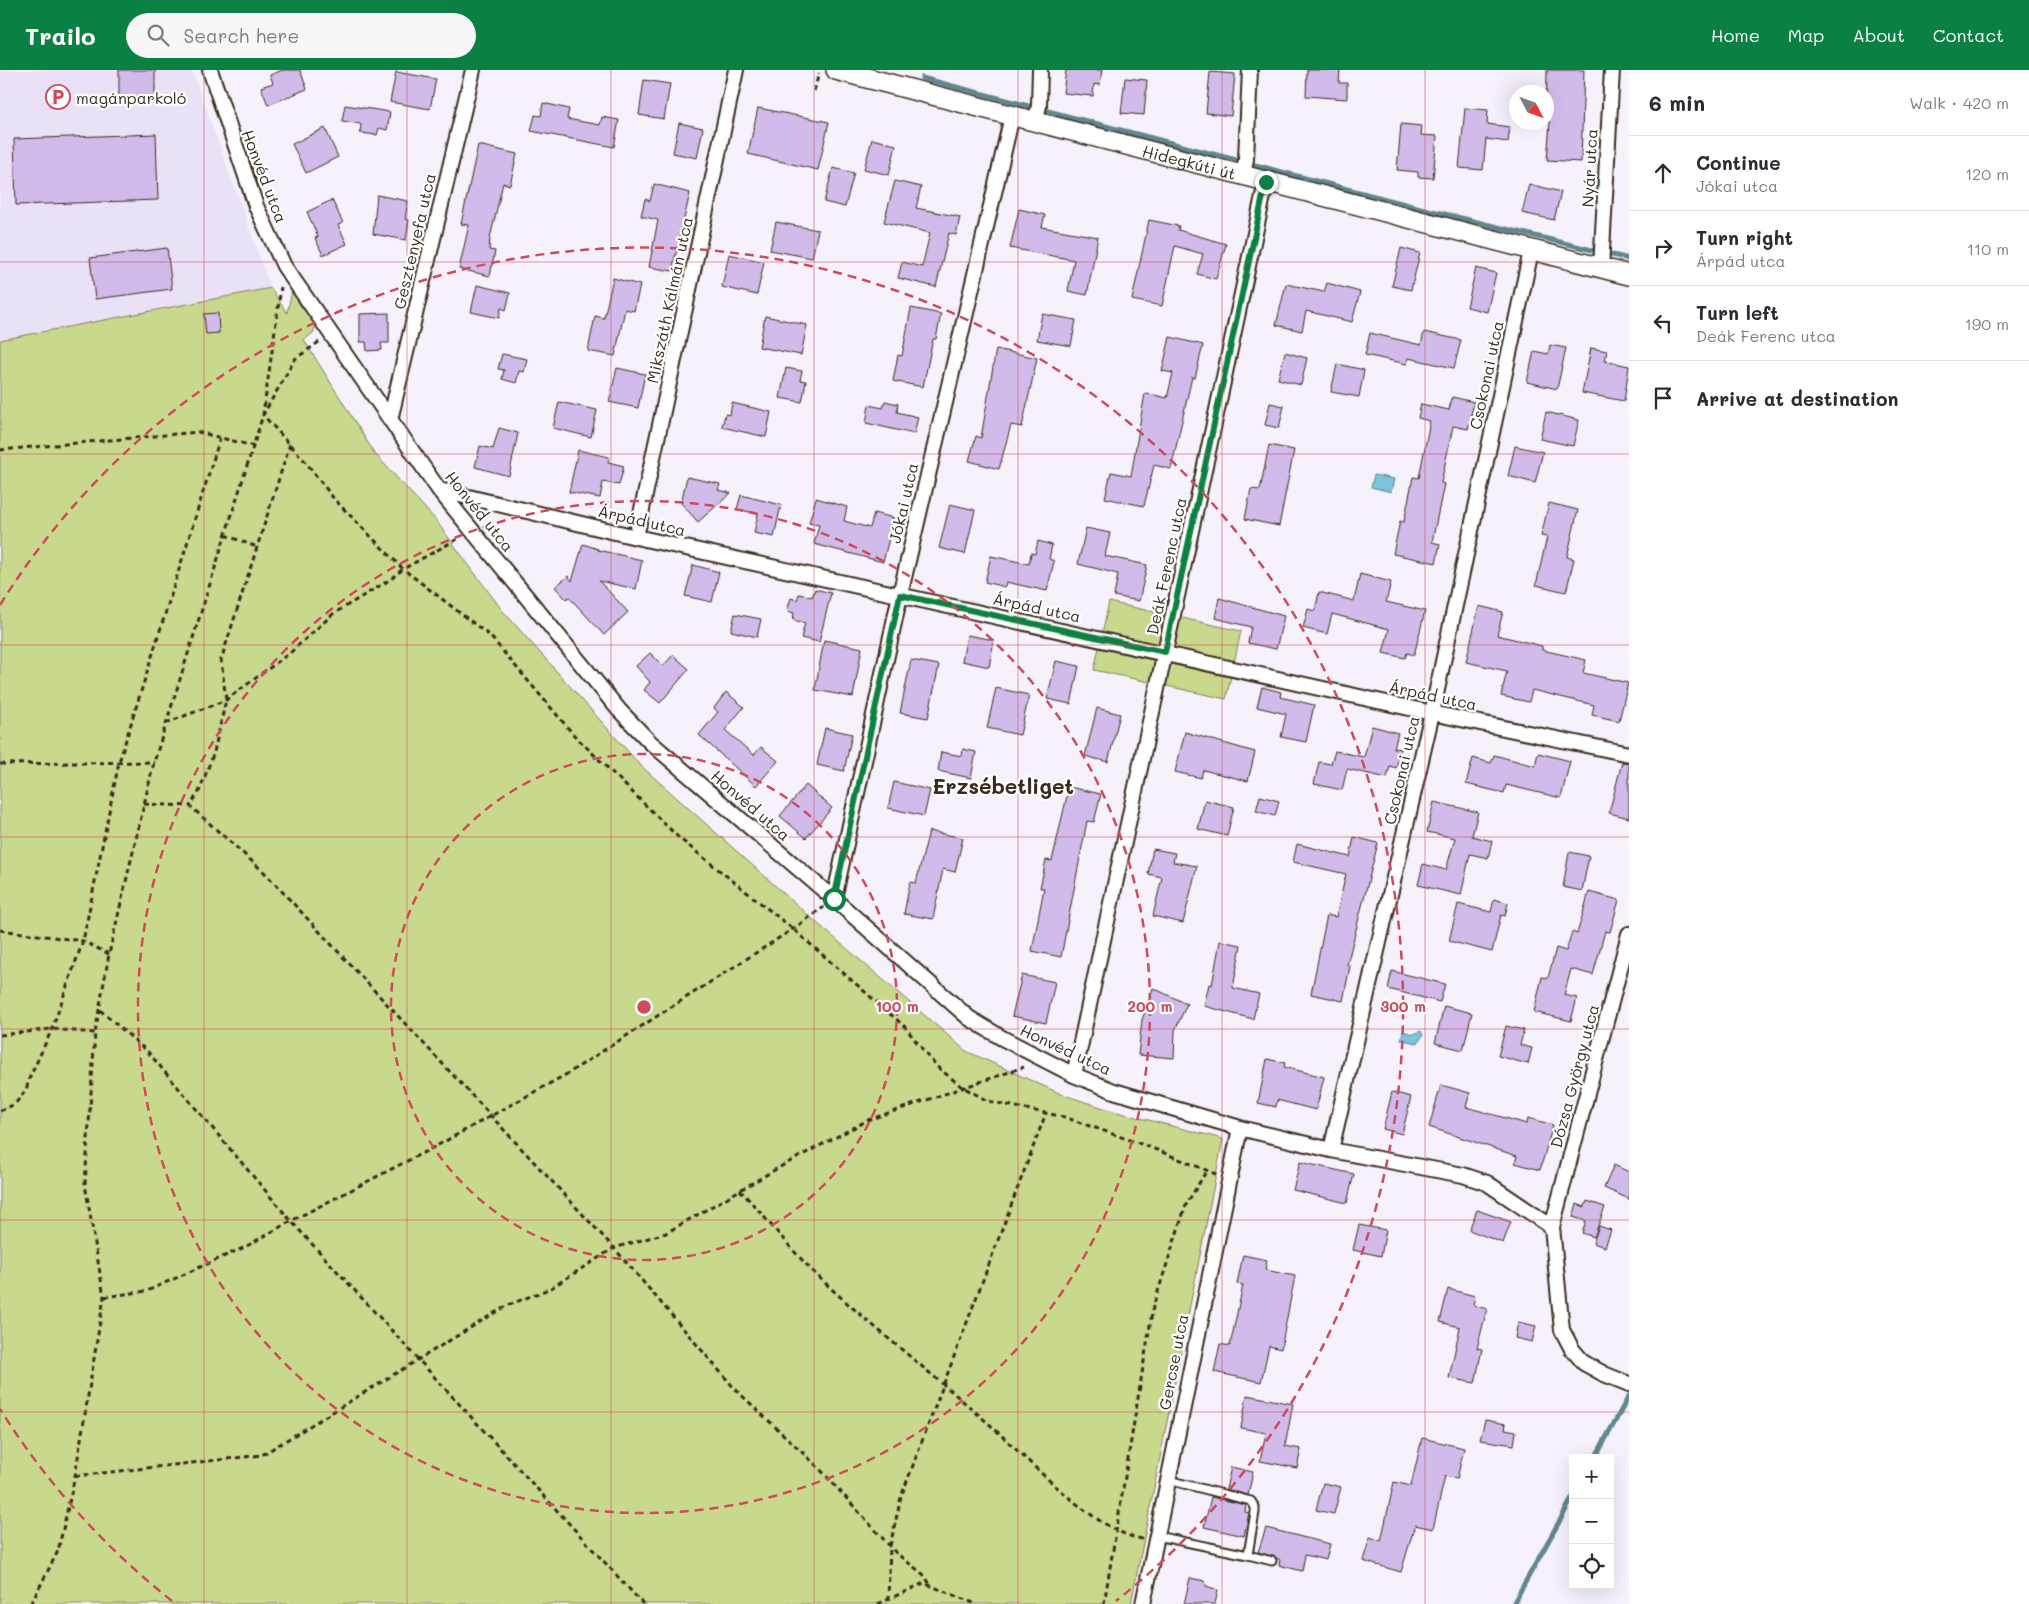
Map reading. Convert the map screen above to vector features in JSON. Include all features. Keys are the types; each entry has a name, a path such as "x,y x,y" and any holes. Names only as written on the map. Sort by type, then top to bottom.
{"main road":[{"name":"Hidegkúti út","path":"836,70 1012,116 1037,114 1244,168 1266,182 1531,251 1602,259 1629,275"}],"street":[{"name":"Honvéd utca","path":"210,70 253,198 284,266 439,490 620,710 650,742 834,899 969,1018 1044,1060 1074,1075 1114,1091 1240,1128 1331,1150 1463,1175 1487,1183 1552,1227"},
{"name":"Gesztenyefa utca","path":"390,420 472,70"},
{"name":"Mikszáth Kálmán utca","path":"636,537 736,70"},
{"path":"1037,114 1040,70"},
{"path":"1244,168 1250,70"},
{"name":"Nyár utca","path":"1602,259 1612,70"},
{"name":"Jókai utca","path":"834,899 900,595 1012,116"},
{"name":"Deák Ferenc utca","path":"1074,1075 1266,182"},
{"name":"Csokonai utca","path":"1331,1150 1432,713 1531,251"},
{"name":"Árpád utca","path":"439,490 636,537 1165,652 1432,713 1629,754"},
{"name":"Dózsa György utca","path":"1552,1227 1629,934"},
{"name":"Gercse utca","path":"1143,1604 1228,1178 1240,1128"},
{"path":"1552,1227 1562,1330 1572,1349 1584,1362 1626,1384"}],"lane":[{"path":"1168,1480 1251,1501 1255,1506 1248,1555"},
{"path":"1156,1538 1272,1561"}],"path":[{"path":"814,91 820,70"},
{"path":"31,1604 58,1551 74,1476 104,1297 85,1184 95,1033 109,954 154,762 263,415 284,266"},
{"path":"263,415 295,359 330,334"},
{"path":"263,415 290,444 334,499 403,569 490,636 574,735 679,838 793,929 904,1026 936,1066 961,1086 988,1101 1064,1117 1228,1178"},
{"path":"0,450 198,432 253,446"},
{"path":"0,1111 14,1104 26,1090 29,1078 52,1029 82,941 119,762 220,438"},
{"path":"190,806 199,792 214,752 226,700 221,660 290,444"},
{"path":"166,724 226,700 291,652 333,614 391,579 403,569 473,531"},
{"path":"225,535 257,547"},
{"path":"0,764 154,762"},
{"path":"144,804 190,806 264,872 614,1248 735,1389 819,1468 890,1546 924,1574 932,1587"},
{"path":"104,1297 147,1291 245,1247 492,1115 567,1074 793,929 834,899"},
{"path":"0,930 82,941 109,954"},
{"path":"99,1009 148,1052 291,1221 421,1360 643,1604"},
{"path":"0,1035 52,1029 95,1033"},
{"path":"74,1476 262,1455 421,1360 506,1306 551,1288 614,1248 666,1233 868,1120 961,1086 1044,1060"},
{"path":"888,1600 890,1546 901,1497 1046,1113"},
{"path":"1104,1604 1153,1306 1186,1205 1207,1170"},
{"path":"740,1190 824,1282 944,1385 1069,1497 1116,1532 1135,1538 1156,1538"},
{"path":"878,1604 924,1583 976,1604"}],"shaded area":[{"path":"0,70 192,70 271,288 0,340"}],"green space":[{"path":"271,288 287,313 292,291 295,291 299,304 316,324 313,333 304,340 375,454 434,518 502,610 640,765 817,923 966,1051 1061,1094 1113,1111 1223,1139 1131,1604 0,1604 0,340"},
{"path":"1109,602 1241,631 1226,699 1094,670"}],"water":[{"path":"1374,475 1394,479 1391,492 1371,487"},
{"path":"1403,1031 1414,1034 1421,1031 1423,1035 1418,1043 1401,1040"}],"building":[{"path":"119,70 155,70 155,99 119,99"},
{"path":"283,70 300,70 307,89 268,105 261,87 273,83 270,75"},
{"path":"1066,70 1102,70 1100,85 1094,84 1093,96 1063,93"},
{"path":"1307,70 1340,70 1339,83 1347,83 1347,99 1306,96"},
{"path":"1547,70 1584,70 1581,162 1547,160 1549,130 1554,130 1554,85 1547,85"},
{"path":"396,72 436,79 430,109 390,102"},
{"path":"1210,72 1235,74 1231,116 1206,113"},
{"path":"1125,78 1147,80 1144,115 1121,113"},
{"path":"644,80 670,84 664,119 639,115"},
{"path":"543,103 569,109 567,119 600,125 602,117 619,120 614,147 531,131 535,115 541,116"},
{"path":"345,105 390,112 387,130 379,128 377,135 360,133 361,124 342,121"},
{"path":"758,108 829,122 818,170 748,154"},
{"path":"1465,108 1488,110 1487,124 1509,127 1508,142 1486,139 1483,170 1459,168"},
{"path":"679,123 703,128 697,158 673,153"},
{"path":"1401,124 1422,126 1421,135 1437,136 1433,178 1418,177 1418,172 1397,170"},
{"path":"325,128 338,157 306,173 292,144"},
{"path":"156,134 158,200 16,205 14,139"},
{"path":"872,139 896,145 889,175 864,169"},
{"path":"478,145 517,154 510,185 503,183 490,238 489,250 495,251 490,276 459,269 469,225 461,224"},
{"path":"833,168 854,173 845,207 824,202"},
{"path":"895,181 921,187 916,208 960,217 956,235 949,233 936,287 898,278 902,262 922,267 930,233 884,222"},
{"path":"654,184 690,193 672,271 649,267 658,220 641,216 645,199 650,201"},
{"path":"1529,184 1561,192 1554,220 1522,213"},
{"path":"377,195 408,201 405,219 409,220 406,240 373,234"},
{"path":"332,200 343,223 338,225 347,244 323,255 315,238 318,237 307,212"},
{"path":"1019,209 1045,215 1042,227 1098,237 1087,295 1068,291 1074,260 1010,248"},
{"path":"1149,220 1179,226 1178,230 1226,244 1216,279 1197,274 1203,254 1175,246 1162,306 1132,300"},
{"path":"776,222 818,230 812,258 770,250"},
{"path":"167,248 172,289 95,299 90,258"},
{"path":"1401,248 1420,253 1411,290 1392,286"},
{"path":"729,254 764,262 757,295 722,287"},
{"path":"1476,268 1496,273 1487,312 1467,307"},
{"path":"613,278 640,285 634,311 625,309 615,356 588,351 595,316 604,318"},
{"path":"1327,283 1360,292 1352,322 1306,311 1302,331 1276,325 1286,284 1324,292"},
{"path":"477,285 510,293 506,310 501,308 499,318 471,312"},
{"path":"911,308 941,314 936,339 933,339 923,387 893,381 898,355 902,356"},
{"path":"218,313 219,333 206,334 204,314"},
{"path":"389,313 389,343 381,343 382,350 367,351 366,342 360,342 360,314"},
{"path":"1042,314 1076,320 1071,346 1037,340"},
{"path":"765,316 807,325 801,355 759,347"},
{"path":"1424,332 1461,340 1454,368 1408,358 1407,364 1365,355 1370,333 1421,345"},
{"path":"1170,337 1203,345 1195,378 1192,377 1171,469 1154,465 1144,506 1105,498 1111,472 1131,476 1145,393 1167,398 1173,373 1162,371"},
{"path":"1550,345 1566,348 1557,389 1527,382 1534,351 1548,354"},
{"path":"1591,348 1607,351 1605,361 1629,366 1624,401 1582,393"},
{"path":"996,349 1037,358 1022,427 1011,425 999,469 969,461 976,436 981,438"},
{"path":"1285,352 1307,358 1301,385 1278,379"},
{"path":"502,354 527,359 524,372 519,371 516,383 502,379 504,370 498,369"},
{"path":"1337,364 1364,370 1359,397 1331,392"},
{"path":"617,368 645,374 638,408 609,402"},
{"path":"786,368 802,371 800,380 806,381 802,402 780,398"},
{"path":"1452,397 1474,402 1468,429 1453,426 1441,483 1444,484 1432,542 1440,544 1436,563 1393,554 1400,521 1404,522 1413,477 1419,478 1430,421 1418,418 1421,404 1449,410"},
{"path":"885,401 898,404 897,412 918,417 914,434 866,423 869,405 883,408"},
{"path":"559,402 597,410 591,437 553,428"},
{"path":"732,403 771,412 766,437 722,427 725,414 730,415"},
{"path":"1270,403 1284,406 1279,428 1265,425"},
{"path":"1546,412 1579,420 1573,446 1540,439"},
{"path":"499,428 518,433 509,476 475,467 480,446 493,449"},
{"path":"1269,445 1294,450 1279,526 1245,519 1251,489 1260,490"},
{"path":"1515,446 1543,452 1535,483 1508,476"},
{"path":"578,450 609,457 608,462 624,466 619,485 603,482 600,498 569,492"},
{"path":"687,477 720,484 718,490 731,493 698,522 681,503"},
{"path":"741,495 781,505 774,537 754,533 758,514 737,509"},
{"path":"816,498 847,507 844,521 870,528 874,513 894,518 883,562 814,544 819,525 809,523"},
{"path":"1549,503 1578,510 1567,557 1574,559 1566,592 1536,585 1547,537 1541,536"},
{"path":"950,504 975,510 965,554 939,548"},
{"path":"1086,528 1110,533 1105,556 1147,565 1139,601 1114,596 1118,574 1078,564"},
{"path":"1038,541 1052,545 1049,559 1054,561 1047,591 1006,582 1005,587 985,582 991,556 1029,564 1031,553 1035,554"},
{"path":"583,544 598,550 642,560 636,589 599,581 628,612 604,635 569,597 566,599 555,587 568,576 572,581"},
{"path":"693,565 719,572 712,602 685,596"},
{"path":"1360,574 1391,582 1386,602 1425,611 1414,655 1407,653 1405,658 1383,653 1389,629 1332,614 1327,634 1303,628 1308,609 1315,611 1319,592 1354,601"},
{"path":"815,589 831,593 819,642 801,638 805,623 793,620 794,613 787,611 791,598 797,600 799,594 812,597"},
{"path":"1219,598 1284,616 1276,649 1248,643 1251,627 1215,618"},
{"path":"1479,606 1503,612 1497,635 1542,646 1542,650 1586,660 1583,673 1628,683 1619,721 1592,715 1594,705 1532,690 1529,702 1501,696 1507,671 1466,662"},
{"path":"735,614 761,619 757,637 731,631"},
{"path":"967,635 994,640 989,667 962,661"},
{"path":"824,640 862,648 853,697 815,690"},
{"path":"650,653 663,666 673,655 689,669 660,703 644,690 650,682 636,666"},
{"path":"911,660 939,665 928,718 900,713"},
{"path":"1056,661 1079,666 1071,704 1047,699"},
{"path":"1262,687 1281,692 1280,697 1314,705 1306,742 1281,737 1286,714 1257,707"},
{"path":"996,688 1029,695 1020,735 987,728"},
{"path":"726,692 744,707 725,730 754,755 761,747 778,761 756,786 699,735 718,712 714,708"},
{"path":"1097,708 1120,714 1108,762 1085,756"},
{"path":"1372,726 1398,733 1394,748 1401,749 1396,768 1390,766 1387,778 1347,769 1342,790 1314,784 1319,762 1331,764 1335,751 1364,757"},
{"path":"825,728 852,734 844,771 817,765"},
{"path":"1185,732 1255,752 1248,781 1203,770 1201,778 1175,772"},
{"path":"963,749 976,752 971,778 938,771 941,752 962,756"},
{"path":"1538,753 1570,761 1561,798 1506,785 1504,793 1466,784 1473,758 1491,763 1494,755 1535,766"},
{"path":"1622,762 1629,763 1629,818 1609,813"},
{"path":"894,782 930,790 924,816 888,808"},
{"path":"806,785 832,808 806,838 780,816"},
{"path":"1069,787 1101,794 1094,822 1087,821 1061,957 1032,951 1044,888 1040,888 1046,860 1052,861"},
{"path":"1260,796 1279,801 1275,816 1256,811"},
{"path":"1205,800 1234,807 1227,836 1198,829"},
{"path":"1434,802 1478,812 1472,836 1492,841 1488,858 1470,854 1461,895 1418,885 1423,864 1446,870 1455,838 1427,832"},
{"path":"929,831 963,838 955,872 943,869 933,919 904,914 910,882 916,883"},
{"path":"1354,837 1378,843 1347,965 1350,966 1343,1001 1311,994 1327,915 1336,917 1346,874 1293,862 1297,844 1350,857"},
{"path":"1153,849 1175,853 1173,862 1197,866 1183,923 1153,916 1162,877 1148,874"},
{"path":"1569,852 1589,856 1582,891 1563,887"},
{"path":"1589,892 1619,900 1610,932 1605,931 1593,975 1571,969 1564,995 1577,998 1571,1021 1534,1012 1542,977 1548,978 1556,948 1566,951 1572,932 1577,934"},
{"path":"1494,899 1508,903 1505,916 1501,915 1492,952 1449,941 1458,904 1491,912"},
{"path":"1220,941 1241,945 1233,988 1259,994 1253,1019 1204,1006 1209,984 1212,985"},
{"path":"1392,971 1445,984 1440,1002 1388,989"},
{"path":"1022,975 1055,982 1046,1023 1012,1016"},
{"path":"1153,988 1187,1004 1175,1030 1174,1058 1138,1055 1142,1020"},
{"path":"1444,1006 1472,1013 1463,1050 1435,1043"},
{"path":"1506,1026 1524,1030 1520,1045 1532,1048 1528,1064 1498,1056"},
{"path":"1267,1059 1285,1063 1284,1067 1324,1077 1316,1110 1277,1100 1276,1107 1258,1103"},
{"path":"1441,1085 1470,1093 1466,1107 1527,1124 1528,1118 1553,1125 1540,1170 1515,1163 1517,1156 1429,1127"},
{"path":"1392,1092 1411,1097 1402,1134 1383,1129"},
{"path":"1300,1162 1354,1174 1347,1203 1293,1190"},
{"path":"1614,1165 1629,1172 1629,1199 1604,1188"},
{"path":"1587,1201 1605,1207 1594,1237 1582,1233 1586,1221 1573,1217 1577,1204 1585,1207"},
{"path":"1477,1210 1511,1222 1503,1243 1469,1230"},
{"path":"1359,1225 1386,1230 1381,1256 1353,1250"},
{"path":"1599,1226 1611,1230 1605,1247 1593,1243"},
{"path":"1243,1255 1267,1260 1265,1270 1295,1276 1281,1349 1269,1346 1261,1382 1214,1372 1220,1344 1230,1346 1243,1285 1237,1284"},
{"path":"1448,1289 1475,1296 1473,1305 1487,1309 1477,1348 1482,1349 1475,1383 1449,1378 1460,1327 1440,1322"},
{"path":"1518,1322 1536,1326 1532,1342 1515,1338"},
{"path":"1247,1395 1293,1404 1285,1446 1301,1449 1297,1468 1260,1461 1266,1433 1241,1428"},
{"path":"1485,1420 1506,1424 1505,1429 1516,1431 1514,1445 1480,1440"},
{"path":"1422,1438 1464,1448 1457,1479 1445,1476 1433,1529 1415,1525 1401,1572 1363,1561 1370,1537 1381,1541 1394,1482 1411,1486"},
{"path":"1231,1467 1253,1472 1248,1495 1226,1489"},
{"path":"1323,1483 1341,1487 1334,1514 1316,1510"},
{"path":"1211,1497 1246,1505 1245,1512 1249,1513 1244,1536 1204,1527"},
{"path":"1266,1528 1330,1544 1326,1560 1305,1555 1302,1571 1279,1565 1280,1560 1258,1552"},
{"path":"1190,1578 1205,1581 1206,1586 1218,1590 1215,1604 1184,1604"}],"waterway":[{"path":"922,78 1424,209 1629,259"},
{"path":"1597,1454 1629,1396"},
{"path":"1513,1604 1572,1499"}],"place":[{"name":"magánparkoló","path":"58,97"}],"district":[{"name":"Erzsébetliget","path":"1003,785"}],"route":[{"path":"834,899 900,595 1165,652 1266,182"}]}
